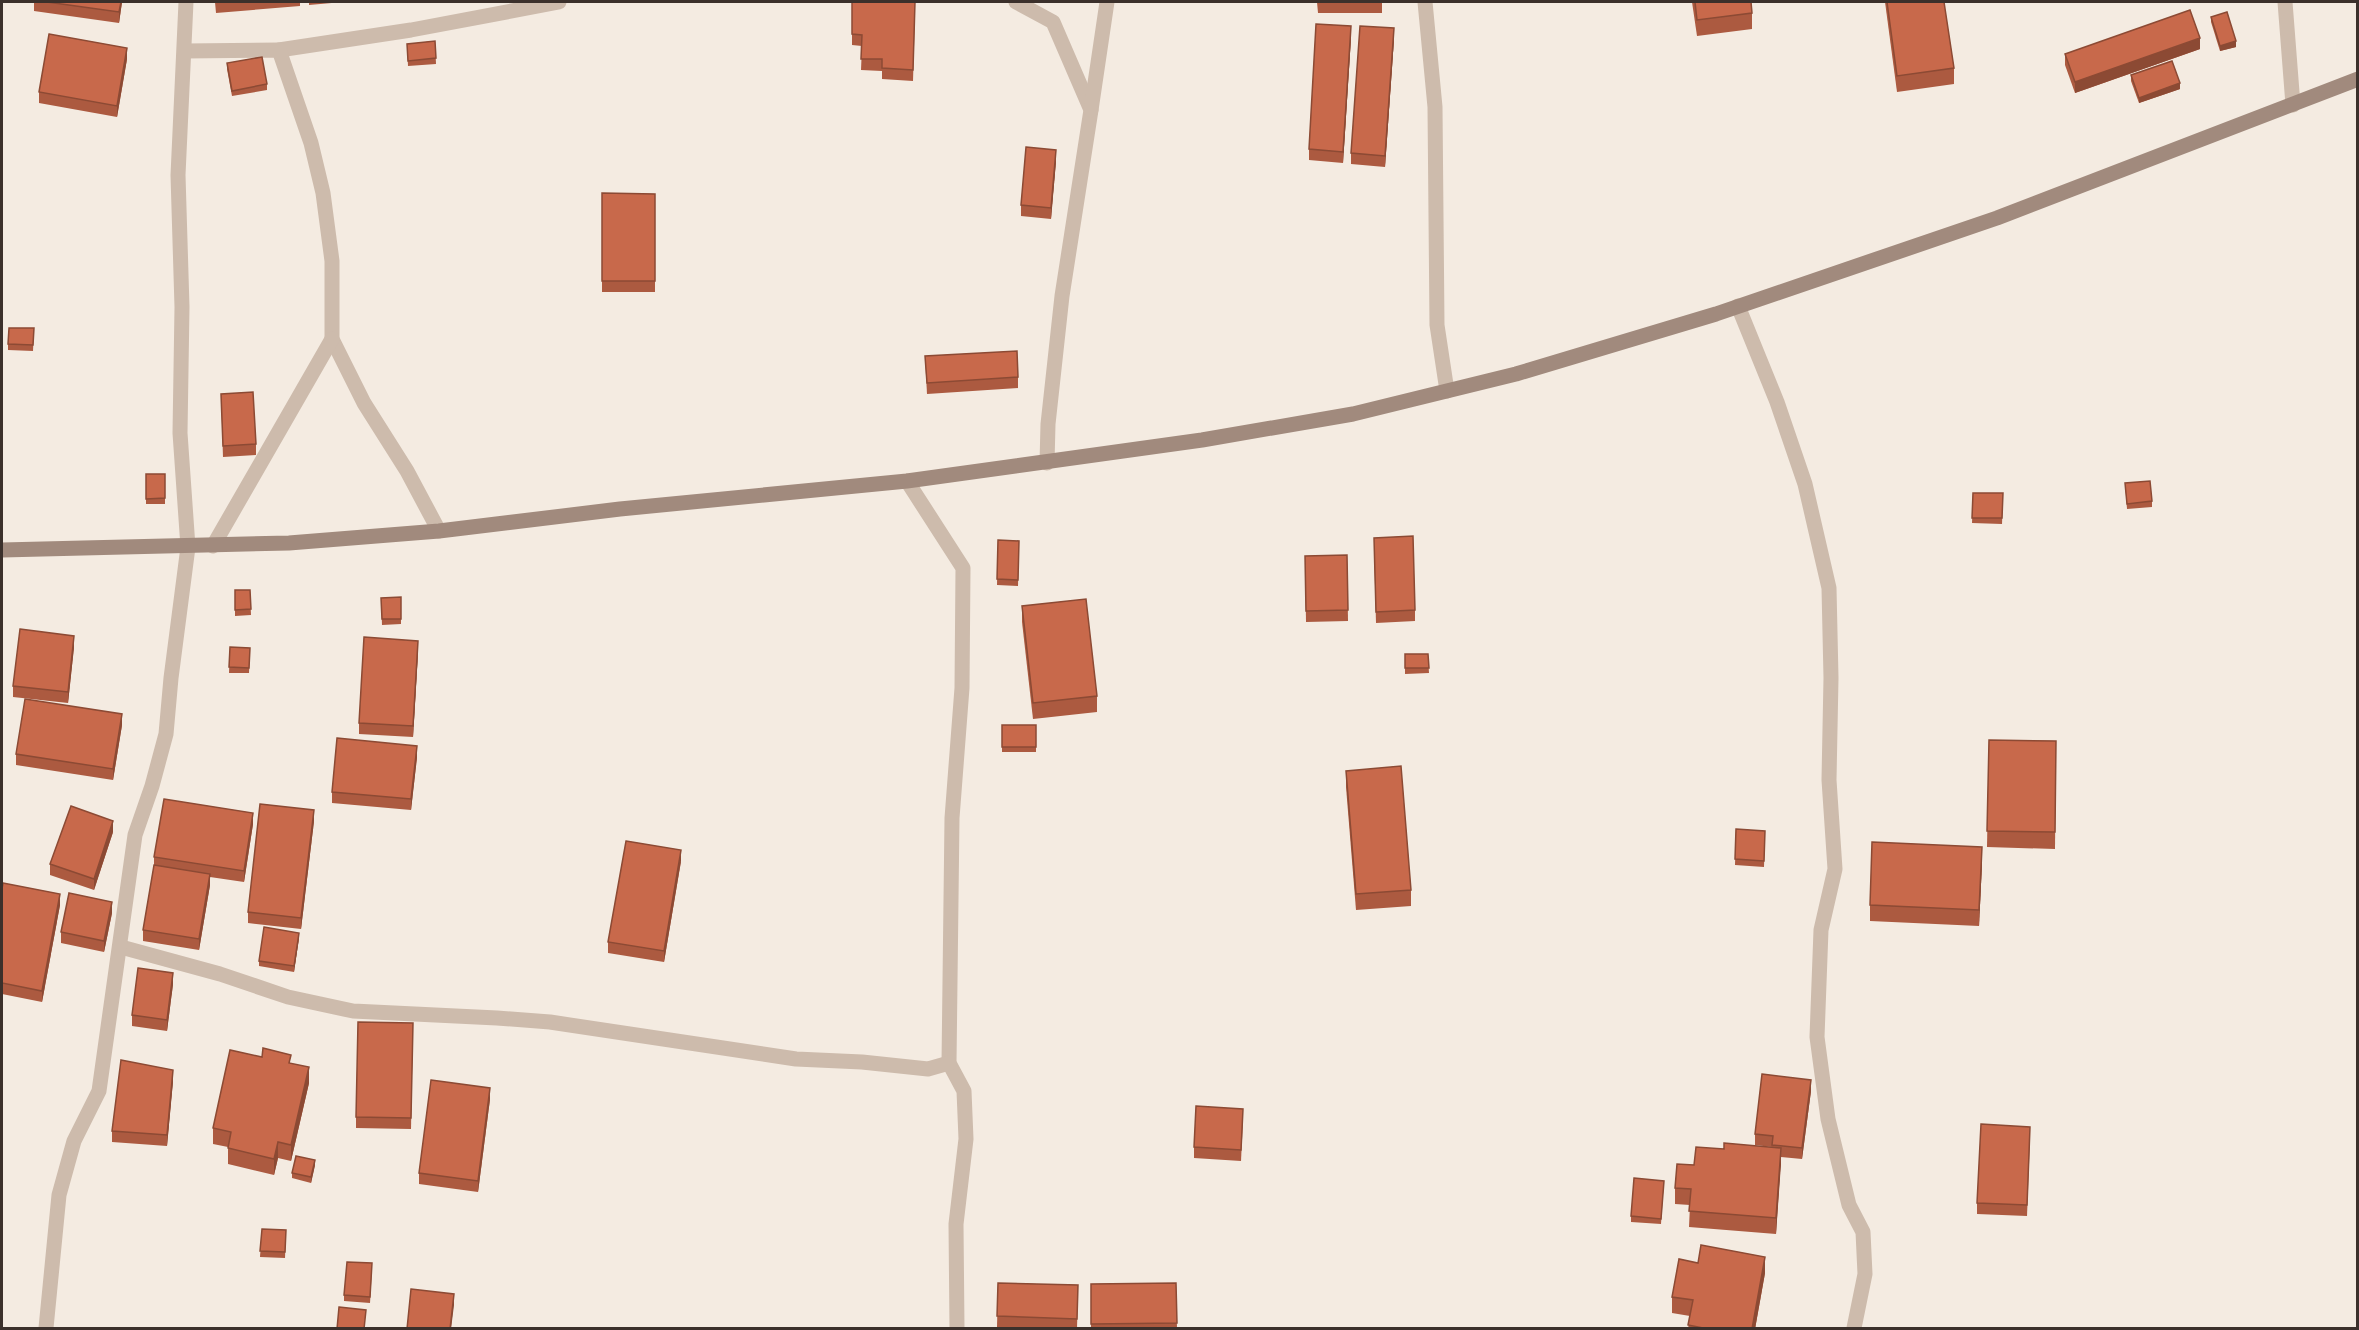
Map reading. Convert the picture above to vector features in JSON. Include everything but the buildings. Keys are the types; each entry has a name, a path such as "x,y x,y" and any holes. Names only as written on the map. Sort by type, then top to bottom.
{"street":[{"path":"46,1329 59,1195 74,1141 99,1091 135,835 152,786 166,734 188,547 180,433 182,307 178,175 186,2"},
{"path":"185,51 279,50 411,30 559,2"},
{"path":"1016,2 1053,22 1091,110"},
{"path":"1047,463 1048,424 1062,296 1107,2"},
{"path":"1425,2 1435,107 1437,325 1447,391"},
{"path":"2285,2 2293,105"},
{"path":"279,50 313,151 323,193 332,261 332,339 364,403 407,471 439,531"},
{"path":"2,550 290,543 439,531 620,508 907,481 1202,440 1353,414 1516,374 1738,306 1997,218 2358,79"},
{"path":"1738,306 1777,402 1805,484 1829,588 1831,678 1829,780 1835,870 1821,930 1817,1037 1828,1119 1849,1205 1863,1232 1865,1274 1854,1329"},
{"path":"213,546 332,339"},
{"path":"907,481 963,568 962,688 952,818 949,1063 964,1091 966,1139 956,1224 957,1329"},
{"path":"121,947 220,974 288,997 352,1011 550,1023 796,1059 862,1062 928,1069 949,1063"}]}
